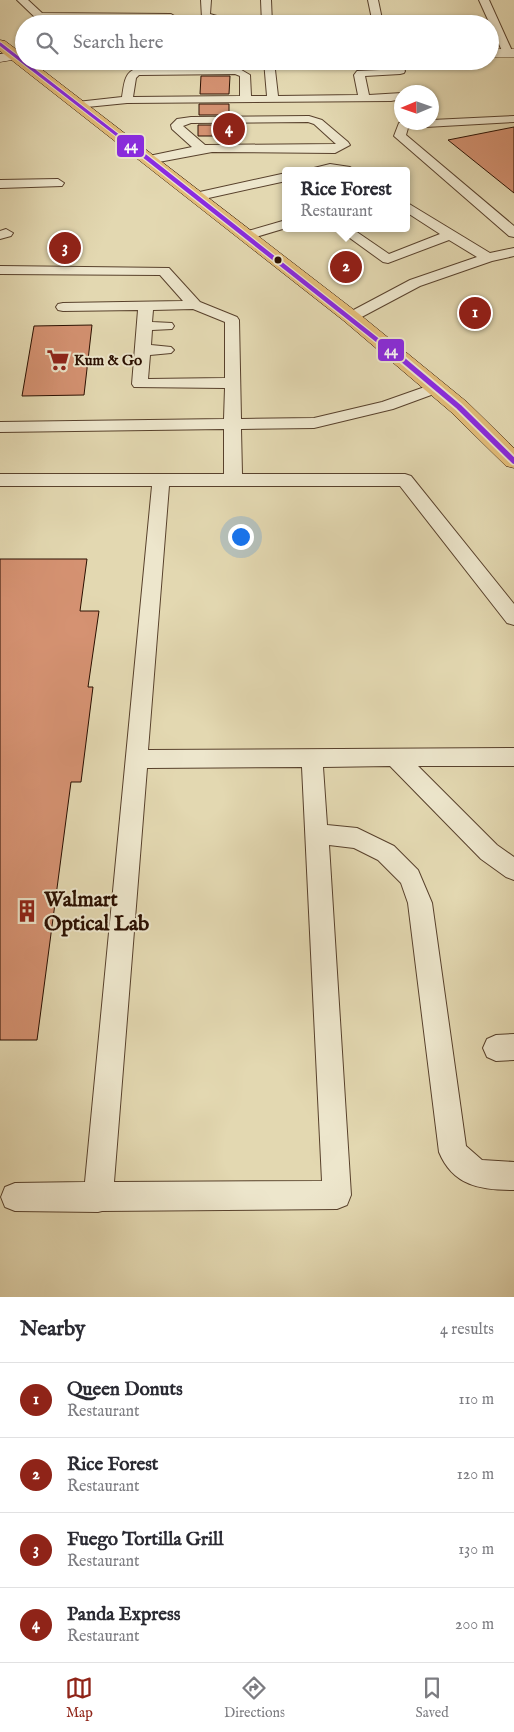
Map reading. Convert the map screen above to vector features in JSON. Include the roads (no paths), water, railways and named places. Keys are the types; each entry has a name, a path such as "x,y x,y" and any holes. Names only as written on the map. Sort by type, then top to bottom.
{"main road":[{"path":"0,44 12,57"},
{"path":"30,70 351,317 436,388 514,461"}],"lane":[{"path":"22,0 38,15"},
{"path":"205,15 206,0"},
{"path":"266,0 267,15"},
{"path":"373,0 376,15"},
{"path":"484,0 492,15"},
{"path":"66,15 147,12 164,15"},
{"path":"499,29 511,53"},
{"path":"127,100 131,77 136,72 231,70 245,75 246,100"},
{"path":"270,70 273,99"},
{"path":"364,98 359,75 378,70"},
{"path":"401,70 403,85"},
{"path":"77,105 127,100 394,97"},
{"path":"148,160 202,149 335,149 344,145 318,122 310,119 191,120 181,121 176,125 178,129 202,149"},
{"path":"514,119 402,124 400,136 514,232"},
{"path":"297,135 299,149"},
{"path":"195,197 282,178"},
{"path":"0,184 58,183"},
{"path":"410,209 488,258"},
{"path":"246,236 282,225"},
{"path":"348,232 388,259 450,235"},
{"path":"351,317 415,283 488,258 514,252"},
{"path":"0,270 164,271 195,305"},
{"path":"63,307 195,305 232,320 226,326 232,382 233,479"},
{"path":"146,306 140,384 232,382"},
{"path":"144,326 167,326"},
{"path":"142,350 166,350"},
{"path":"0,427 314,424 387,406 436,388"},
{"path":"0,480 405,480 514,618"},
{"path":"98,1198 161,480"},
{"path":"137,760 514,757"},
{"path":"15,1197 98,1198 337,1195 312,758"},
{"path":"396,758 489,852 514,870"},
{"path":"316,834 357,838 386,853 410,877 420,903 453,1152 467,1170 485,1176 514,1176"}],"place":[{"name":"Panda Express","path":"229,129"},
{"name":"Fuego Tortilla Grill","path":"65,248"},
{"name":"Rice Forest","path":"346,267"},
{"name":"Queen Donuts","path":"475,313"},
{"name":"Kum & Go","path":"58,360"},
{"name":"Walmart Optical Lab","path":"27,911"}]}
